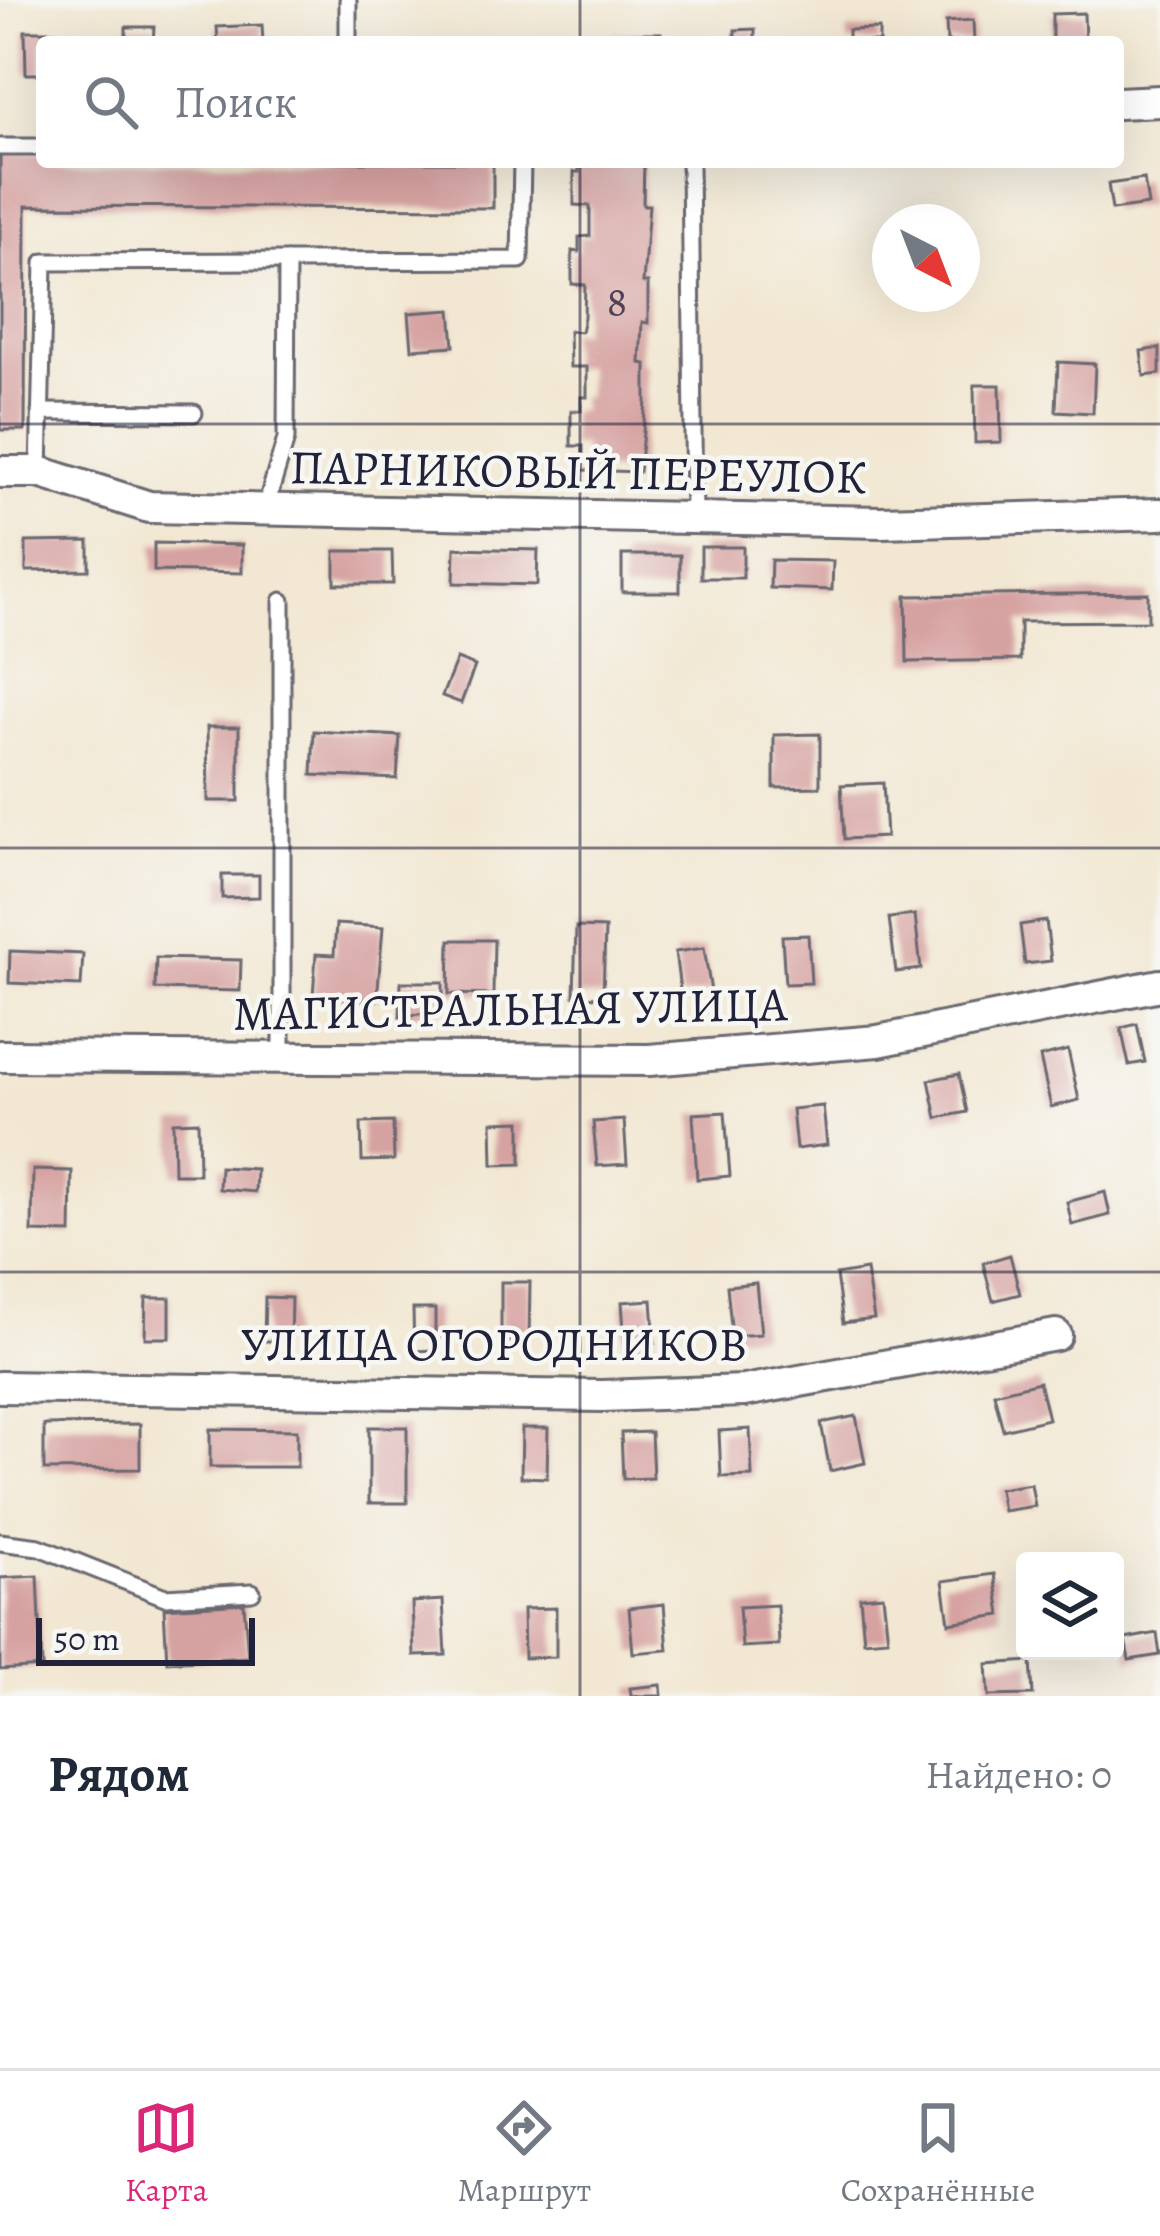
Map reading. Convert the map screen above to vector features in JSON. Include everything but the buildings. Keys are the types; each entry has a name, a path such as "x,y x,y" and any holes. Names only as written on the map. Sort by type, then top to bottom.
{"street":[{"path":"1124,103 1160,101"},
{"name":"ПАРНИКОВЫЙ ПЕРЕУЛОК","path":"0,472 39,472 149,507 881,522 1160,514"},
{"name":"МАГИСТРАЛЬНАЯ УЛИЦА","path":"0,1056 649,1060 878,1042 1160,985"},
{"name":"УЛИЦА ОГОРОДНИКОВ","path":"0,1387 602,1396 744,1391 1056,1335"}],"lane":[{"path":"348,0 348,36"},
{"path":"0,147 36,147"},
{"path":"39,472 44,262 520,260 522,168"},
{"path":"690,168 694,519"},
{"path":"265,509 286,440 286,261"},
{"path":"40,412 194,413"},
{"path":"282,601 282,1060"},
{"path":"0,1542 39,1547 140,1592 165,1597 252,1592"}]}
